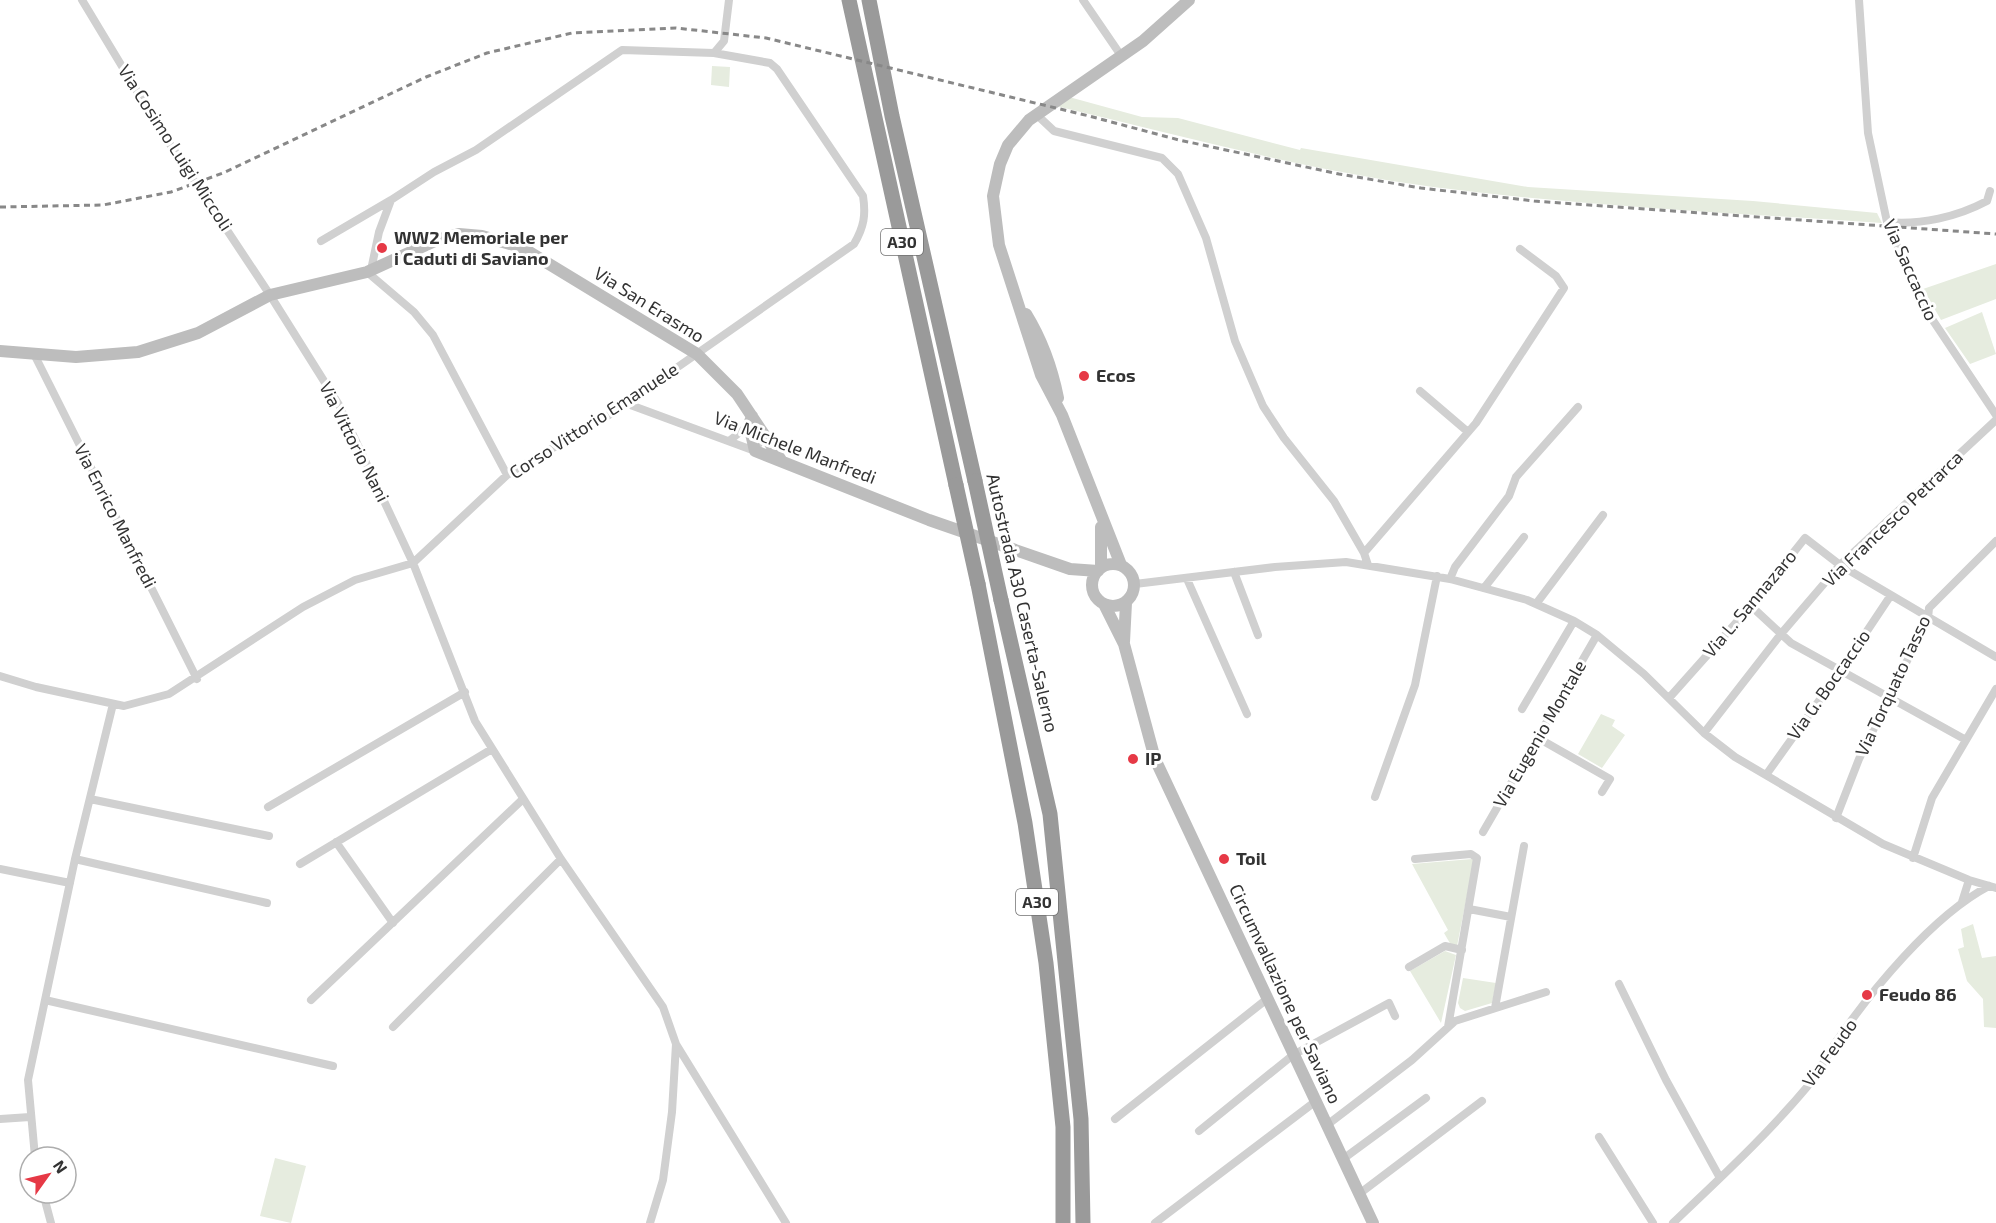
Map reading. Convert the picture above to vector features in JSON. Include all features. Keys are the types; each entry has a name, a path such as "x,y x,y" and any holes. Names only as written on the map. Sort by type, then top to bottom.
{"highway":[{"name":"Autostrada A30 Caserta-Salerno","path":"849,0 978,584 1025,823 1046,963 1063,1127 1063,1223"},
{"name":"Autostrada A30 Caserta-Salerno","path":"869,0 892,116 1050,814 1081,1119 1083,1223"}],"main road":[{"path":"1070,569 1092,589 1104,604 1115,606 1126,603 1134,591 1130,573 1121,565 1060,409 1041,375 1027,336 1021,305 999,245 993,195 1008,145 1033,117 1122,57 1159,28 1189,0"},
{"name":"Via San Erasmo","path":"0,351 76,357 138,352 198,333 270,295 369,271 437,240 459,234 482,236 521,247 697,354 737,394 751,421 781,460"},
{"name":"Via San Erasmo","path":"751,421 755,451"},
{"name":"Via Michele Manfredi","path":"755,451 950,528 1070,569"},
{"path":"1092,589 1100,569 1100,514"},
{"path":"1070,569 1100,569 1121,565"},
{"name":"Circumvallazione per Saviano","path":"1124,644 1126,603"},
{"name":"Circumvallazione per Saviano","path":"1104,604 1124,644 1155,759 1373,1223"}],"street":[{"name":"Via Cosimo Luigi Miccoli","path":"82,0 158,126 270,295"},
{"path":"321,241 434,172 476,150 622,50 714,53 724,41 729,0"},
{"path":"1083,0 1122,57"},
{"name":"Via Saccaccio","path":"1859,0 1868,133 1887,222 1926,310 1996,415"},
{"name":"Corso Vittorio Emanuele","path":"113,704 124,706 170,694 197,679 303,607 355,580 413,563 507,475 626,403 854,244 864,229 863,196 777,69 770,63 714,53"},
{"path":"1033,117 1053,131 1162,158 1178,174 1206,238 1235,341 1263,406 1284,438 1334,501 1364,553 1368,565"},
{"path":"1887,222 1921,223 1956,213 1987,201 1990,191"},
{"path":"391,200 379,232 369,271 414,312 433,335 507,475"},
{"path":"1364,553 1468,432 1564,288 1556,276 1520,249"},
{"name":"Via Vittorio Nani","path":"270,295 339,405 413,563 475,721 561,859 651,986 663,1007 676,1044"},
{"name":"Via Enrico Manfredi","path":"33,354 197,679"},
{"path":"1420,391 1468,432"},
{"name":"Via Michele Manfredi","path":"626,403 755,451"},
{"path":"1450,579 1455,567 1509,496 1516,477 1578,407"},
{"name":"Via Francesco Petrarca","path":"1704,733 1781,634 1840,565 1996,420"},
{"path":"729,441 751,421"},
{"path":"755,451 763,435"},
{"path":"1536,604 1603,515"},
{"path":"1484,588 1524,537"},
{"name":"Via L. Sannazaro","path":"1669,698 1751,606 1805,538 1840,565 1996,657"},
{"name":"Via Torquato Tasso","path":"1836,818 1859,759 1928,618 1929,608 1996,541"},
{"path":"1134,584 1346,562 1437,576 1536,604 1574,621 1597,635 1669,698 1704,733 1735,757 1836,818 1913,858 1992,887"},
{"path":"1234,572 1258,635"},
{"path":"1375,797 1414,685 1437,576"},
{"path":"1187,579 1247,714"},
{"name":"Via G. Boccaccio","path":"1766,775 1891,595"},
{"path":"1751,606 1791,644 1966,740"},
{"path":"1522,709 1574,621"},
{"name":"Via Eugenio Montale","path":"1483,832 1597,635"},
{"path":"0,676 36,687 113,704 75,859 28,1080 34,1145"},
{"path":"1913,858 1932,798 1996,688"},
{"path":"268,807 465,692"},
{"path":"1538,738 1610,779 1602,792"},
{"path":"300,864 492,749"},
{"path":"311,1000 523,799"},
{"path":"90,800 269,836"},
{"path":"336,842 393,922"},
{"path":"1495,1008 1524,846"},
{"path":"1415,859 1475,855 1477,862 1448,1027"},
{"path":"75,859 267,903"},
{"path":"393,1027 561,859"},
{"path":"0,869 70,883"},
{"path":"1962,902 1969,880"},
{"name":"Via Feudo","path":"1673,1223 1720,1178 1807,1087 1839,1038 1894,969 1962,902 1992,887"},
{"path":"1469,909 1511,917"},
{"path":"1409,967 1445,946 1462,950"},
{"path":"1619,984 1666,1080 1720,1178"},
{"path":"1327,1125 1412,1060 1455,1021 1546,992"},
{"path":"1115,1119 1268,999"},
{"path":"45,1000 333,1066"},
{"path":"1199,1131 1293,1054 1389,1004 1395,1016"},
{"path":"650,1223 663,1180 668,1148 676,1044"},
{"path":"676,1044 786,1223"},
{"path":"1343,1159 1426,1098"},
{"path":"1155,1223 1316,1101"},
{"path":"1359,1194 1482,1101"},
{"path":"0,1119 30,1117"},
{"path":"1599,1137 1653,1223"},
{"path":"46,1205 51,1223"}],"shaded area":[{"path":"712,66 730,67 729,87 711,85"},
{"path":"1069,97 1142,117 1178,118 1300,150 1301,148 1528,187 1753,201 1877,213 1882,223 1545,199 1385,180 1244,151 1056,106"},
{"path":"1996,264 1996,299 1941,320 1923,289"},
{"path":"1982,312 1996,354 1970,364 1945,328"},
{"path":"1601,714 1615,720 1612,726 1625,735 1602,768 1578,754"},
{"path":"1474,860 1457,946 1451,945 1444,933 1448,930 1412,864"},
{"path":"1973,924 1982,958 1996,956 1996,1028 1984,1027 1983,999 1967,981 1958,949 1964,947 1961,929"},
{"path":"1445,951 1456,955 1441,1023 1410,971"},
{"path":"1463,978 1496,983 1492,1003 1465,1011 1460,1008 1458,1003"},
{"path":"275,1158 306,1166 291,1223 260,1216"}],"railway":[{"path":"0,207 103,205 171,192 223,173 426,77 487,53 572,33 676,28 766,38 1179,140 1339,174 1421,188 1534,201 1996,234"}],"place":[{"name":"WW2 Memoriale per i Caduti di Saviano","path":"382,248"},
{"name":"Ecos","path":"1084,376"},
{"name":"IP","path":"1133,759"},
{"name":"Toil","path":"1224,859"},
{"name":"Feudo 86","path":"1867,995"}]}
